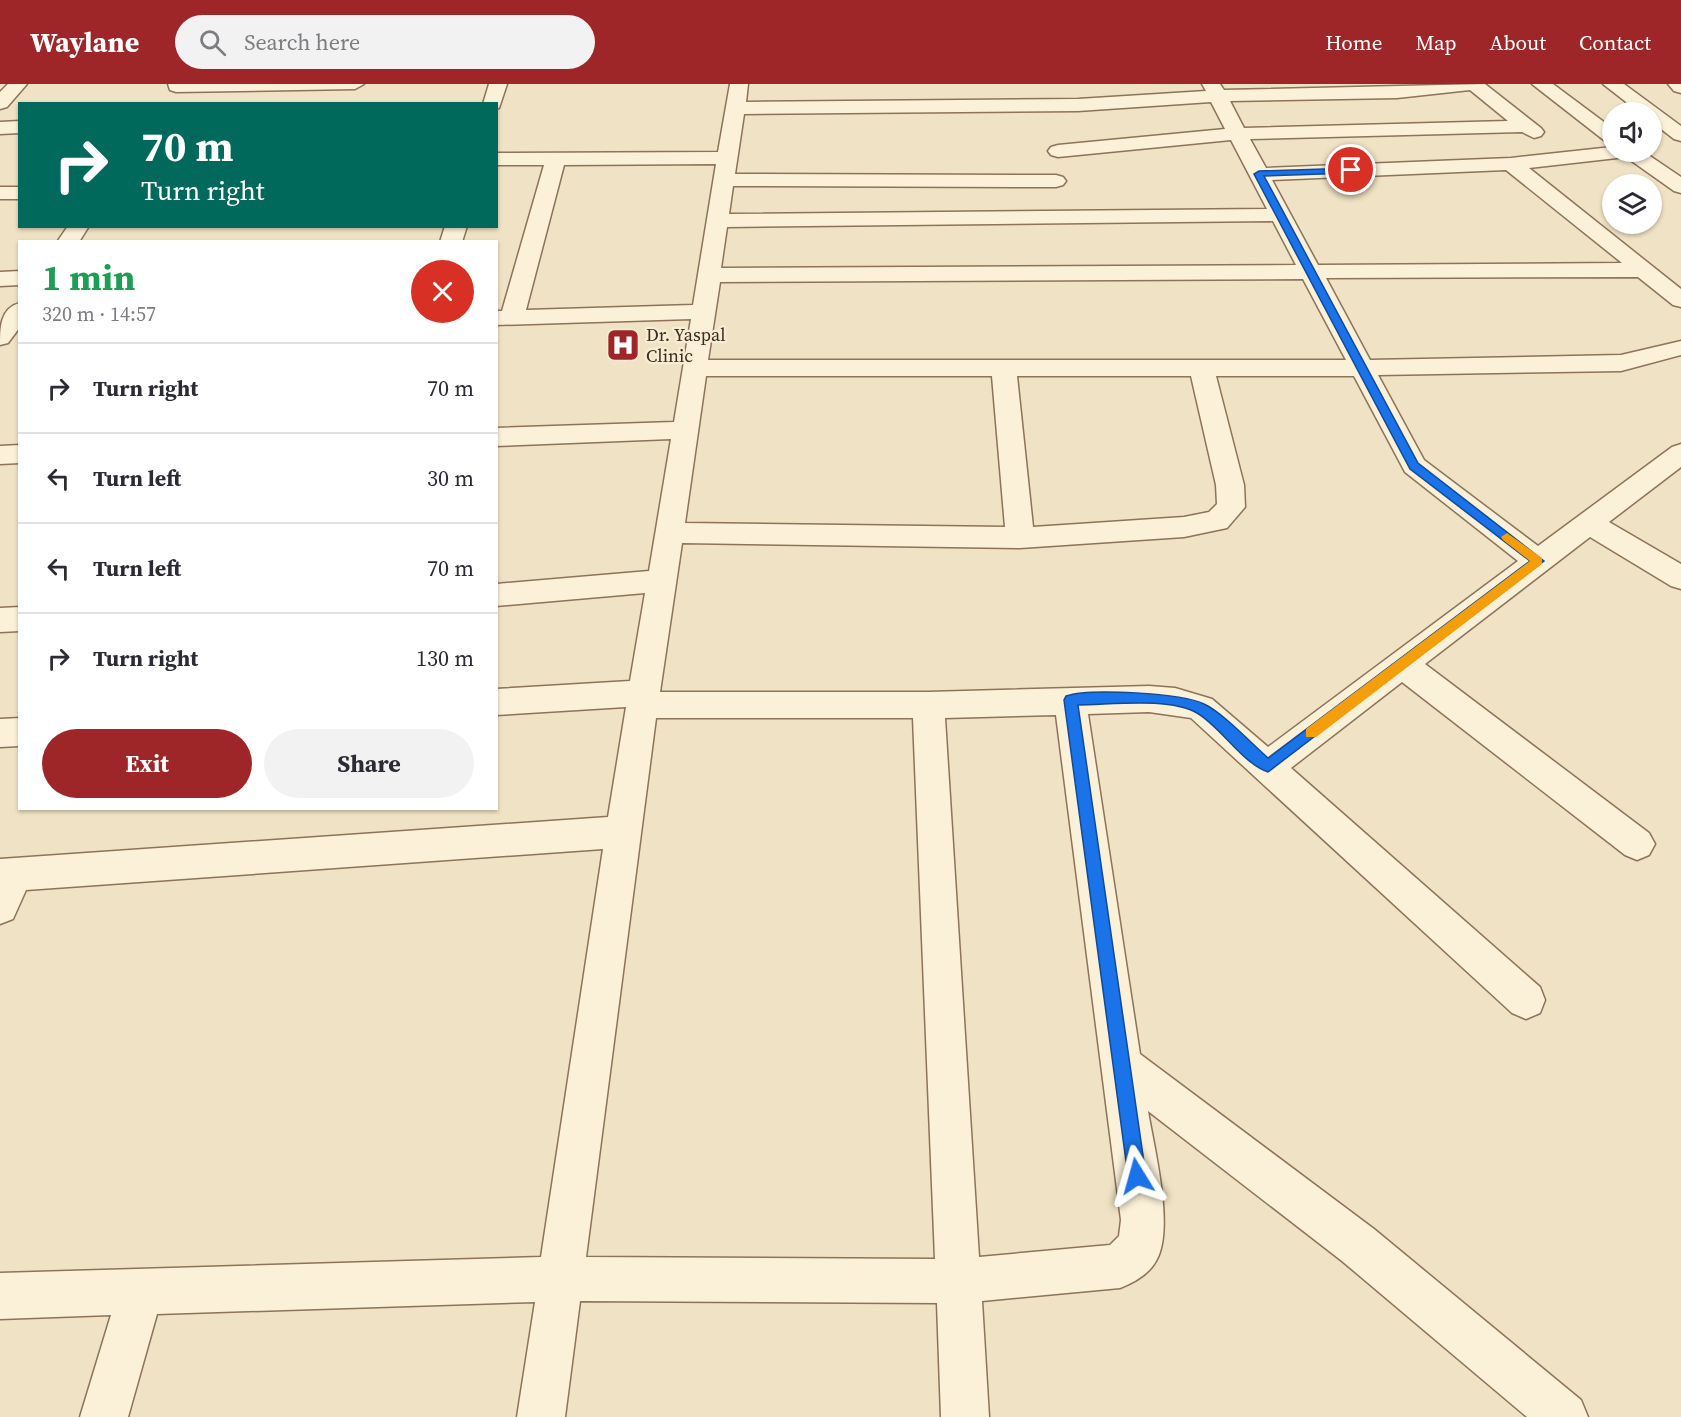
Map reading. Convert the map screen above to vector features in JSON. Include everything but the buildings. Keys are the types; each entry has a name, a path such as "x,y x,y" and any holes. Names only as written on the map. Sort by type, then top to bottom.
{"street":[{"path":"1,101 18,84"},
{"path":"165,102 177,85 355,84"},
{"path":"493,102 498,84"},
{"path":"541,1417 622,832 737,96 1078,105 1214,90 1397,92 1474,84 1566,158"},
{"path":"1541,84 1602,130"},
{"path":"1612,84 1636,102"},
{"path":"1677,84 1681,87"},
{"path":"1214,90 1414,466 1538,561"},
{"path":"1397,92 1432,129"},
{"path":"1662,121 1681,135"},
{"path":"1058,151 1238,134 1527,126"},
{"path":"0,128 18,127"},
{"path":"1662,147 1681,144"},
{"path":"1259,174 1511,164 1602,154"},
{"path":"556,158 504,318 703,312"},
{"path":"498,159 556,158 726,169 1056,181"},
{"path":"1646,162 1681,188"},
{"path":"1511,164 1681,300"},
{"path":"0,193 18,193"},
{"path":"717,221 1280,214"},
{"path":"709,275 1643,270"},
{"path":"0,279 18,278"},
{"path":"8,333 18,314"},
{"path":"694,368 1362,368 1621,363 1681,348"},
{"path":"1004,368 1020,538"},
{"path":"669,533 1020,538 1184,527 1217,521 1231,507 1230,485 1202,368"},
{"path":"498,437 685,430"},
{"path":"1268,766 1681,453"},
{"path":"0,455 18,454"},
{"path":"1589,523 1681,578"},
{"path":"498,595 661,581"},
{"path":"0,620 18,619"},
{"path":"1402,664 1637,844"},
{"path":"498,702 643,699 927,705 1149,699 1175,701 1201,708 1526,1000"},
{"path":"0,1296 560,1279 957,1281 1120,1266 1140,1247 1143,1220 1070,700"},
{"path":"927,705 965,1417"},
{"path":"0,733 18,732"},
{"path":"0,907 8,874 622,832"},
{"path":"1122,1066 1358,1245 1564,1417"},
{"path":"104,1417 141,1292"}],"slow traffic":[{"path":"1311,733 1538,561 1507,537"}],"place":[{"name":"Dr. Yaspal Clinic","path":"623,345"}],"route":[{"path":"1137,1176 1070,700 1149,699 1175,701 1201,708 1268,766 1538,561 1414,466 1259,174 1351,170"}]}
